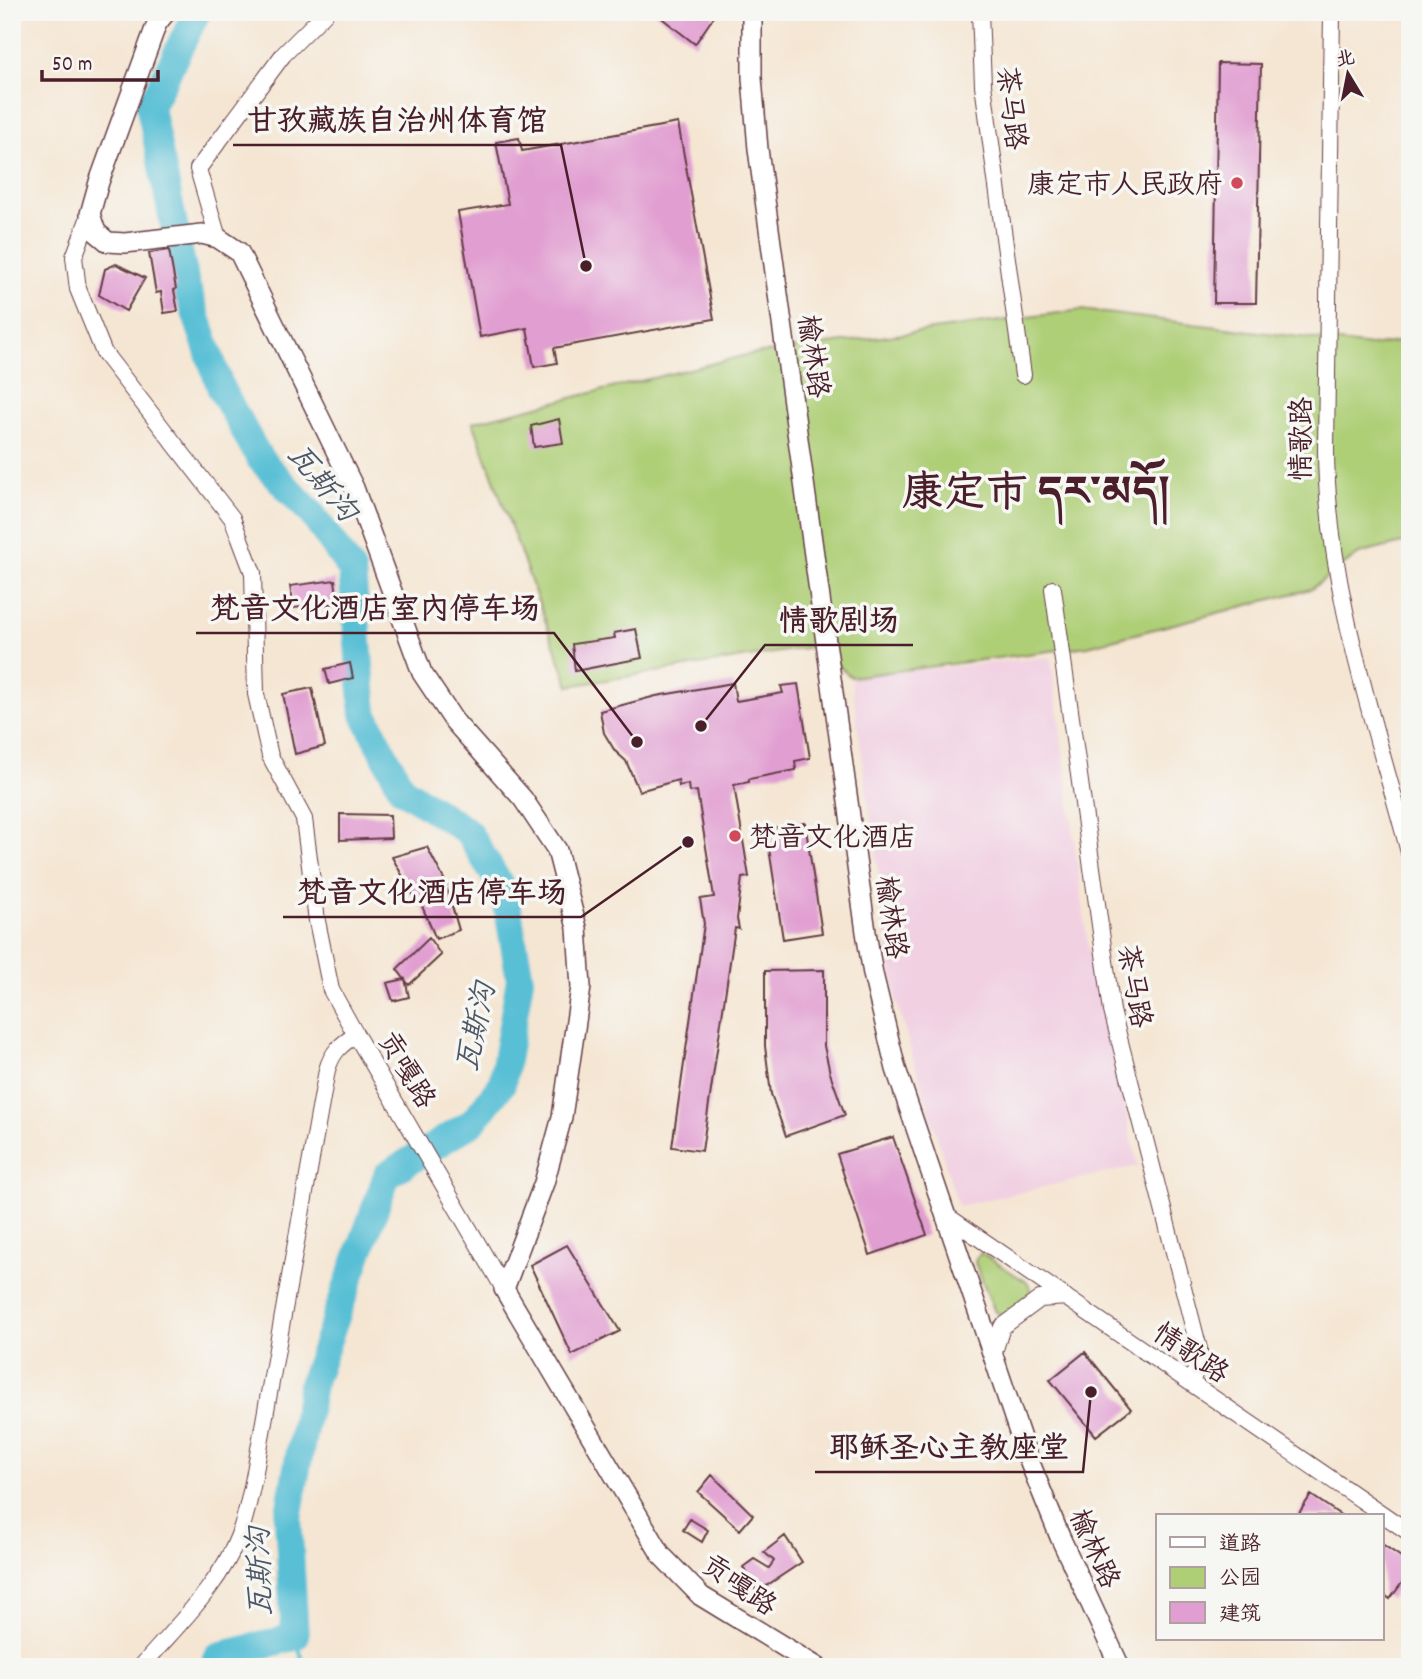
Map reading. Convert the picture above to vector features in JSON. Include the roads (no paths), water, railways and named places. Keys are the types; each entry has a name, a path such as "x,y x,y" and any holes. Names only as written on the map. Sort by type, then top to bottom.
{"main road":[{"path":"166,12 157,23 99,182 89,214 96,232 108,242 125,243 210,236 239,252 354,488 422,673 454,721 523,799 557,850 577,928 581,987 562,1117 544,1183 504,1289"},
{"name":"榆林路","path":"752,12 752,78 758,149 873,974 896,1069 1042,1497 1120,1667"},
{"name":"贡嘎路","path":"504,1289 662,1556 701,1596 817,1667"}],"street":[{"path":"210,236 198,169 283,55 326,12"},
{"name":"茶马路","path":"980,12 983,85 1023,375"},
{"name":"情歌路","path":"1332,12 1326,447 1328,514 1343,603 1410,856"},
{"path":"89,214 74,257 78,289 104,353 232,518 254,573 256,694 270,756 304,819 317,921 331,990 356,1035"},
{"name":"茶马路","path":"1052,589 1112,1011 1197,1336 1199,1362 1191,1382"},
{"name":"贡嘎路","path":"141,1667 207,1590 239,1537 254,1477 327,1070 336,1050 356,1035 504,1289"},
{"name":"情歌路","path":"944,1214 1382,1514"},
{"path":"993,1355 1002,1327 1040,1299 1066,1297"},
{"name":"情歌路","path":"1384,1515 1410,1533"}],"waterway":[{"name":"瓦斯沟","path":"197,12 150,107 186,285 221,389 260,459 312,514 352,571 364,714 402,789 468,832 505,893 520,979 502,1084 473,1122 387,1175 312,1384 288,1518 295,1637 218,1656 214,1667"},
{"path":"295,1637 305,1667"}],"place":[{"name":"康定市人民政府","path":"1237,183"},
{"name":"甘孜藏族自治州体育馆","path":"586,266"},
{"name":"情歌剧场","path":"701,726"},
{"name":"梵音文化酒店室内停车场","path":"637,742"},
{"name":"梵音文化酒店","path":"735,836"},
{"name":"梵音文化酒店停车场","path":"688,842"},
{"name":"耶稣圣心主教座堂","path":"1091,1392"}],"district":[{"name":"康定市 དར་མདོ།","path":"1036,490"}]}
